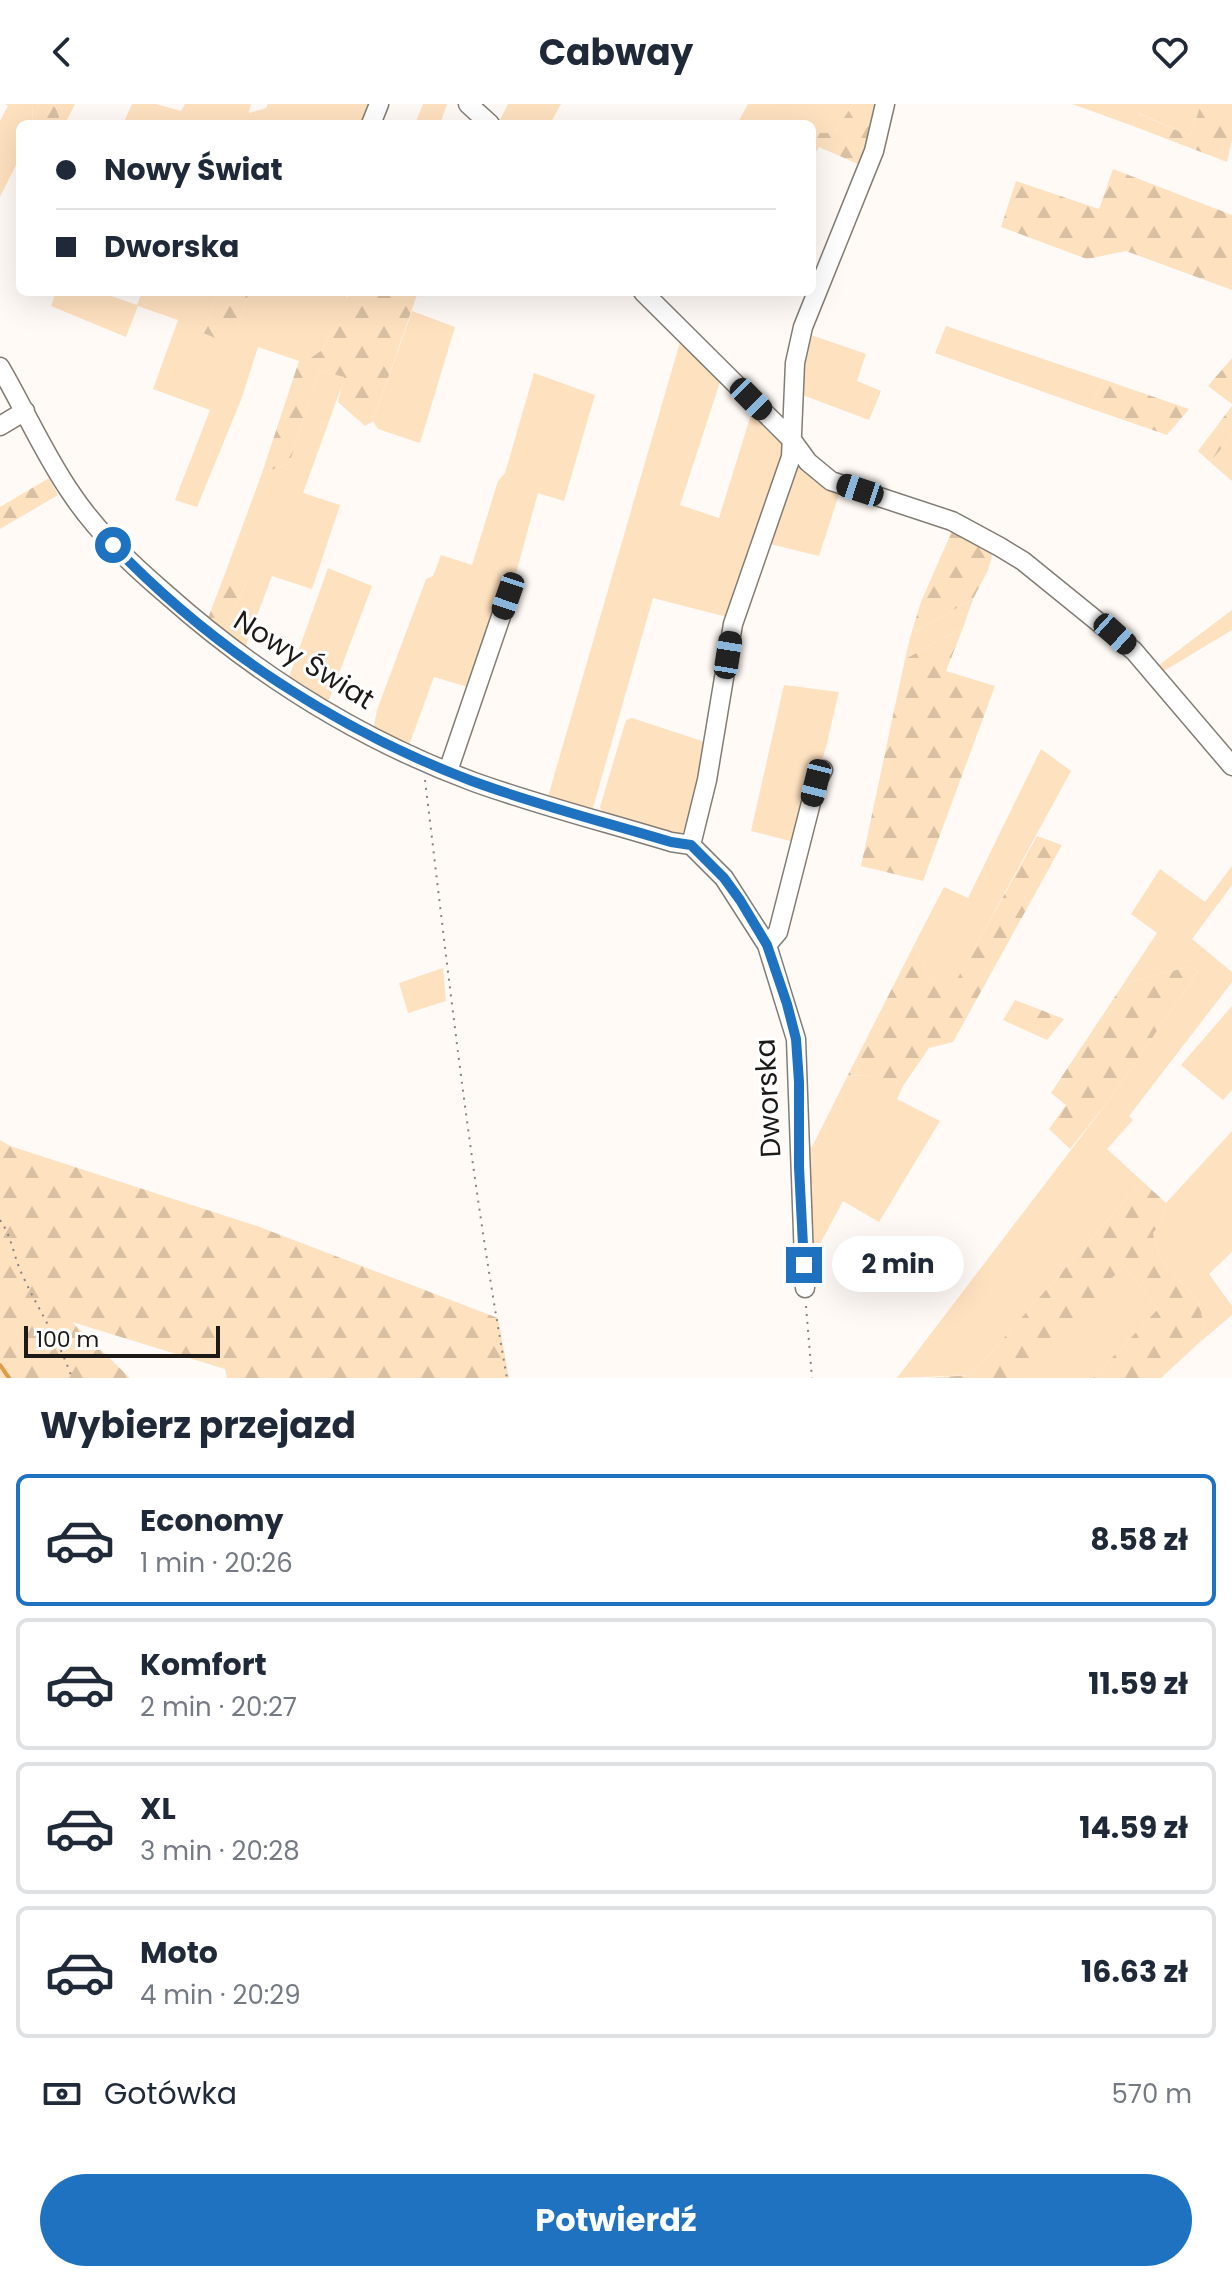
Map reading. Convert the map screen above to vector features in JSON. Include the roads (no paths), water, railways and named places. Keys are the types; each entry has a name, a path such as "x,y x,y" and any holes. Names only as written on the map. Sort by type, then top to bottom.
{"street":[{"path":"468,104 486,120"},
{"path":"816,295 869,165 885,104"},
{"path":"647,296 831,481 952,521 1023,561 1134,651 1232,766"},
{"path":"691,845 707,780 733,624 795,445 795,363 803,327 816,296"},
{"name":"Nowy Świat","path":"0,367 55,468 90,519 136,569 184,611 221,642 280,683 365,732 448,771 671,842 691,845"},
{"path":"0,426 25,411"},
{"path":"448,771 508,596"},
{"path":"767,945 778,932 816,783 823,770"},
{"name":"Dworska","path":"691,845 724,878 767,945 796,1039 805,1288"}],"waterway":[{"path":"0,1365 9,1378"}]}
